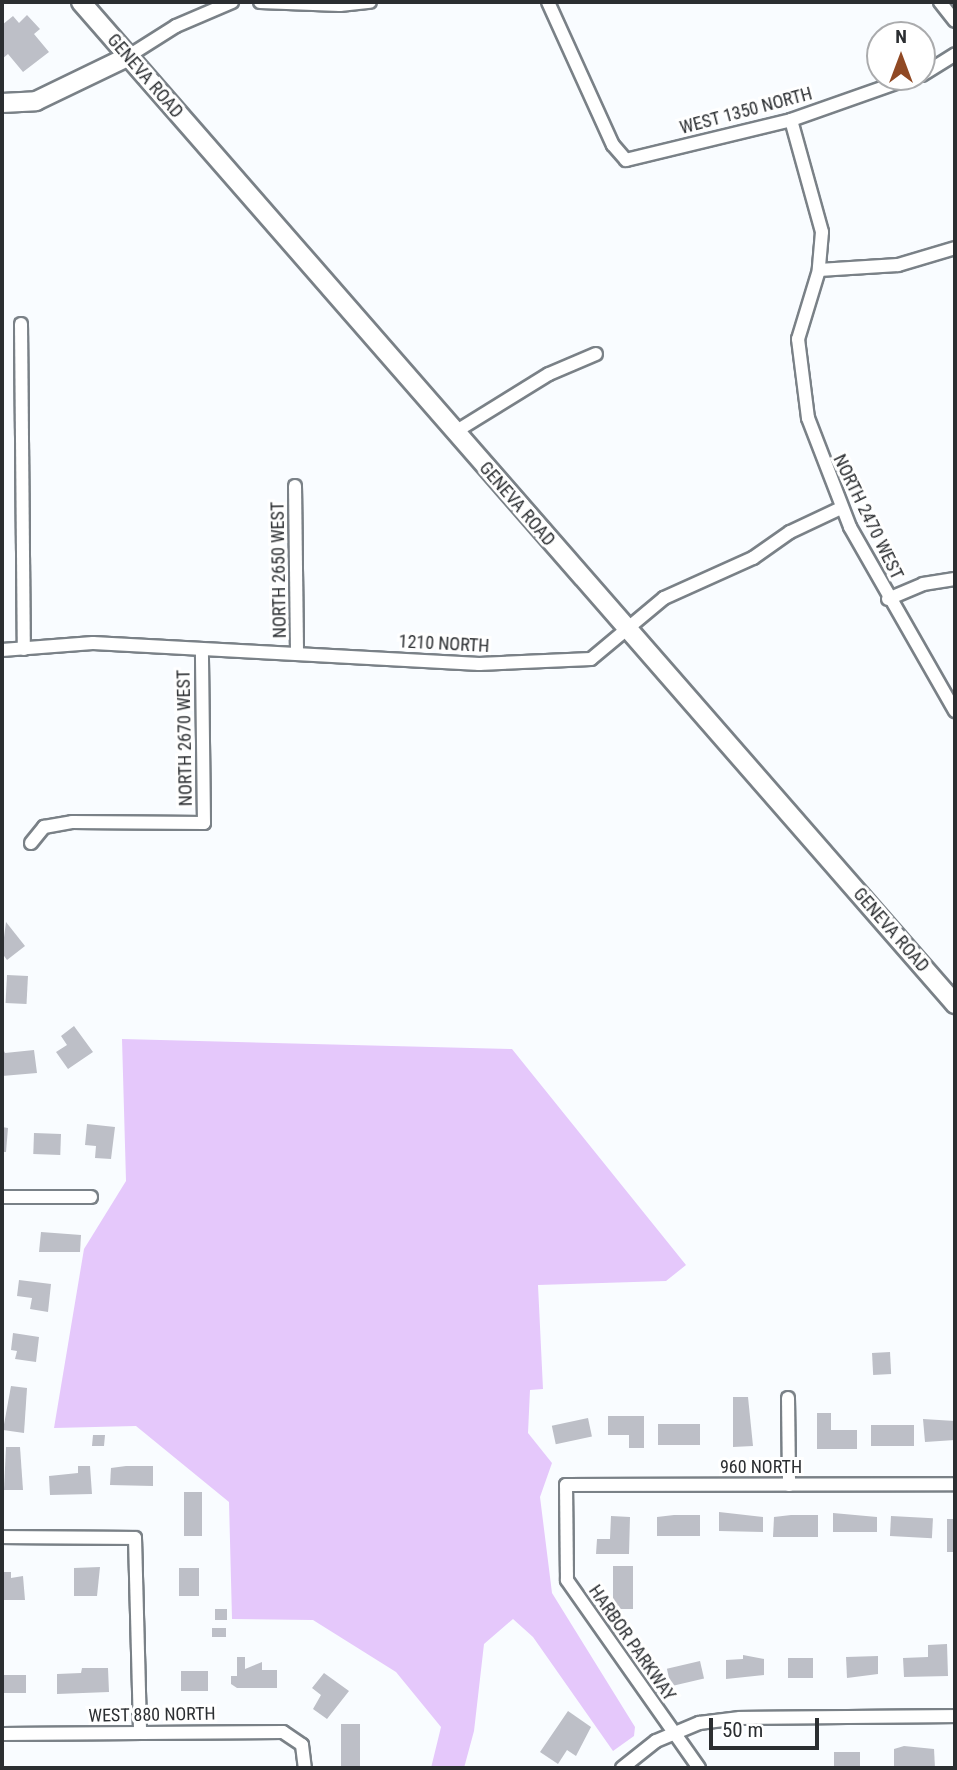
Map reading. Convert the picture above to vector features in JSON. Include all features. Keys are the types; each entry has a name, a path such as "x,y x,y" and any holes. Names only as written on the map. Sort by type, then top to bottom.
{"main road":[{"name":"GENEVA ROAD","path":"81,2 955,1004"},
{"path":"2,103 36,101 127,57"}],"street":[{"path":"127,57 176,26 232,2"},
{"path":"260,2 370,2"},
{"name":"WEST 1350 NORTH","path":"548,2 613,145 626,160 792,120 874,91"},
{"path":"940,2 955,21"},
{"path":"936,66 955,54"},
{"name":"NORTH 2470 WEST","path":"792,120 822,232 819,270 798,339 801,377 817,452 841,508 876,566 888,599 955,711"},
{"path":"819,270 898,265 955,248"},
{"path":"21,324 24,649"},
{"path":"455,432 550,374 596,354"},
{"name":"NORTH 2650 WEST","path":"295,485 298,654"},
{"name":"1210 NORTH","path":"2,650 93,643 202,652 545,664 591,659 663,598 753,558 790,532 841,508"},
{"path":"888,599 923,584 955,579"},
{"name":"NORTH 2670 WEST","path":"31,843 44,827 72,822 204,823 202,652"},
{"path":"2,1197 92,1197"},
{"path":"788,1398 789,1485"},
{"name":"960 NORTH","path":"566,1485 955,1484"},
{"name":"HARBOR PARKWAY","path":"566,1485 567,1580 699,1768"},
{"path":"2,1537 135,1538 140,1733"},
{"path":"622,1768 656,1741 699,1723 740,1718 955,1716"},
{"name":"WEST 880 NORTH","path":"2,1734 274,1731 299,1742 306,1768"}],"shaded area":[{"path":"122,1039 512,1049 686,1265 666,1281 538,1285 543,1389 530,1390 528,1433 552,1463 540,1497 552,1593 635,1727 634,1736 613,1751 533,1637 513,1619 484,1644 474,1731 464,1768 431,1768 441,1727 396,1672 313,1620 232,1619 229,1502 136,1426 54,1428 84,1249 126,1181"}],"building":[{"path":"27,15 40,29 34,34 49,52 23,72 8,54 2,59 2,25 13,16 19,23"},
{"path":"6,922 25,946 7,960 2,953"},
{"path":"7,975 28,976 27,1004 6,1003"},
{"path":"74,1026 93,1052 68,1069 56,1052 67,1045 61,1036"},
{"path":"2,1047 5,1053 34,1050 37,1073 2,1076"},
{"path":"87,1124 115,1127 111,1159 95,1158 96,1146 85,1145"},
{"path":"2,1127 8,1128 6,1152 2,1152"},
{"path":"34,1133 61,1134 60,1155 33,1154"},
{"path":"41,1232 81,1235 80,1252 39,1252"},
{"path":"19,1280 51,1284 48,1312 30,1309 32,1298 17,1296"},
{"path":"13,1333 39,1337 36,1362 15,1359 17,1351 11,1350"},
{"path":"890,1352 891,1374 873,1375 872,1353"},
{"path":"11,1386 27,1388 24,1433 3,1430"},
{"path":"733,1397 748,1397 753,1446 733,1447"},
{"path":"817,1413 831,1413 831,1430 857,1430 857,1449 817,1449"},
{"path":"608,1416 644,1416 644,1448 629,1448 629,1435 608,1435"},
{"path":"588,1418 592,1437 556,1444 552,1426"},
{"path":"923,1419 955,1421 955,1440 925,1442"},
{"path":"658,1424 700,1424 700,1445 658,1445"},
{"path":"871,1425 914,1425 914,1446 871,1446"},
{"path":"93,1435 105,1435 104,1446 92,1446"},
{"path":"6,1447 20,1447 23,1490 4,1490"},
{"path":"78,1466 90,1466 92,1494 50,1495 49,1476 78,1473"},
{"path":"153,1466 153,1486 110,1485 111,1468"},
{"path":"184,1492 202,1492 202,1536 184,1536"},
{"path":"719,1512 763,1517 763,1532 719,1531"},
{"path":"833,1513 877,1517 877,1532 833,1532"},
{"path":"700,1515 700,1536 657,1536 657,1517"},
{"path":"818,1515 818,1537 773,1537 774,1517"},
{"path":"611,1516 630,1517 629,1554 596,1554 597,1539 610,1539"},
{"path":"891,1516 933,1518 932,1538 890,1536"},
{"path":"947,1519 955,1519 955,1552 947,1552"},
{"path":"613,1566 633,1566 633,1609 613,1609"},
{"path":"100,1567 97,1596 74,1596 74,1568"},
{"path":"179,1568 199,1568 199,1596 179,1596"},
{"path":"2,1572 11,1572 11,1578 23,1576 25,1600 2,1600"},
{"path":"215,1609 227,1609 227,1620 215,1620"},
{"path":"212,1628 226,1628 226,1637 212,1637"},
{"path":"947,1644 948,1676 904,1677 903,1658 928,1657 928,1645"},
{"path":"743,1655 764,1659 764,1675 726,1679 726,1660 743,1659"},
{"path":"878,1656 878,1674 847,1678 846,1657"},
{"path":"237,1657 245,1657 245,1669 262,1662 262,1670 277,1670 277,1688 237,1688 231,1684 231,1676 237,1676"},
{"path":"788,1658 813,1658 813,1678 788,1678"},
{"path":"700,1661 704,1679 671,1686 667,1669"},
{"path":"82,1668 108,1668 109,1692 57,1694 57,1674 81,1673"},
{"path":"181,1671 208,1671 208,1691 181,1691"},
{"path":"324,1673 349,1691 327,1719 313,1709 321,1695 312,1688"},
{"path":"2,1675 26,1675 26,1693 2,1693"},
{"path":"568,1711 591,1727 576,1756 567,1750 558,1764 540,1752"},
{"path":"341,1724 360,1724 360,1766 341,1766"},
{"path":"904,1746 934,1749 935,1768 894,1768 894,1749"},
{"path":"834,1752 860,1752 860,1768 834,1768"}]}
